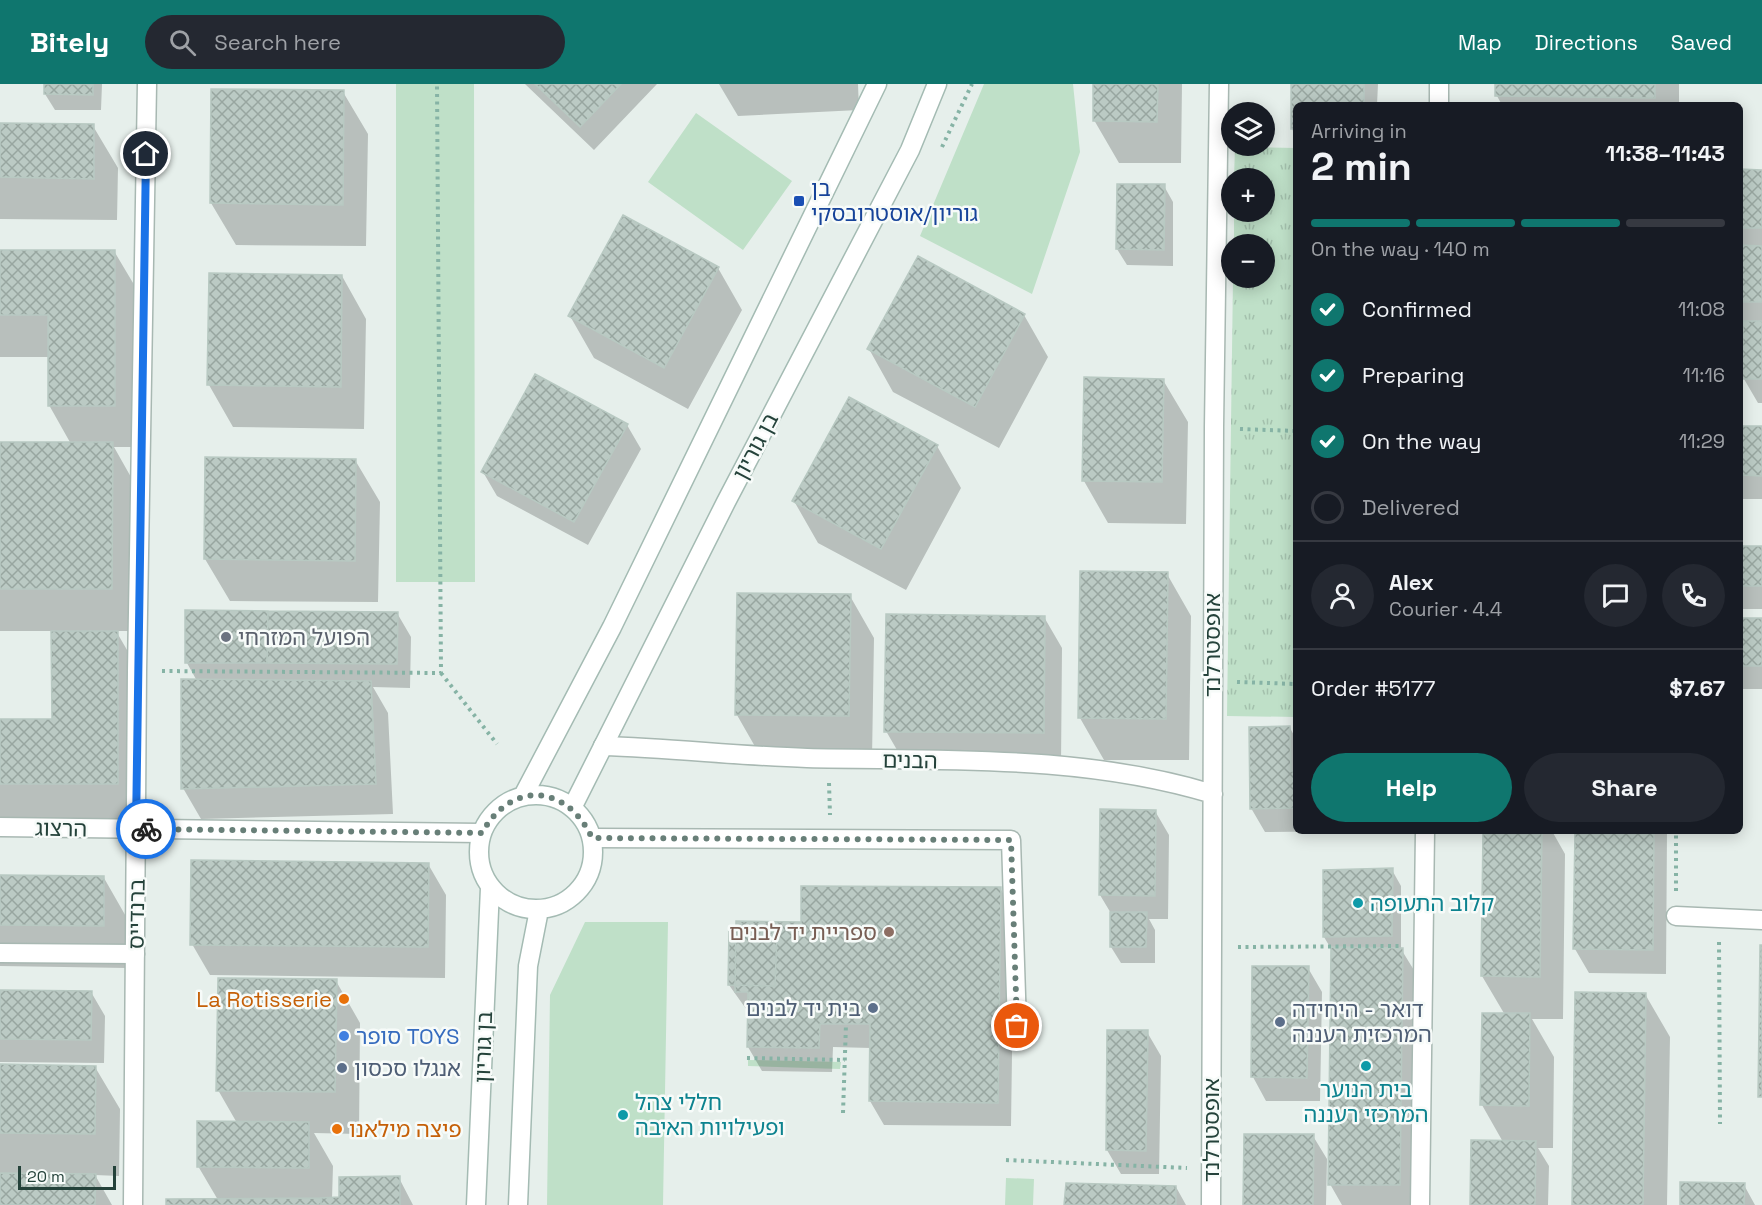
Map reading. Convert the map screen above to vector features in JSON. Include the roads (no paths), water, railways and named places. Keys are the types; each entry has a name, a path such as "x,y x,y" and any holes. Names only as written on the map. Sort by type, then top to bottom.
{"street":[{"name":"ברנדייס","path":"133,1205 137,671 147,84"},
{"path":"523,796 617,617 877,84"},
{"name":"בן גוריון","path":"572,808 726,502 910,150 937,84"},
{"name":"אופסטרלנד","path":"1211,1205 1212,681 1219,84"},
{"path":"1439,84 1439,102"},
{"name":"הבנים","path":"603,746 829,758 1054,763 1182,784 1213,794"},
{"path":"541,795 558,799 572,808 585,822 592,838 593,859 590,871 576,894 559,905 539,910 521,908 504,901 490,888 481,871 478,852 482,833 491,816 506,803 523,796 541,795"},
{"name":"הרצוג","path":"0,827 482,833"},
{"path":"1420,1205 1425,834"},
{"path":"592,838 1011,840 1017,1026"},
{"name":"בן גוריון","path":"476,1205 490,888"},
{"name":"בן גוריון","path":"518,1205 528,966 539,910"},
{"path":"1676,916 1762,920"},
{"path":"0,953 135,954"}],"place":[{"name":"בן גוריון/אוסטרובסקי","path":"799,201"},
{"name":"הפועל המזרחי","path":"226,637"},
{"name":"קלוב התעופה","path":"1358,903"},
{"name":"ספריית יד לבנים","path":"889,932"},
{"name":"La Rotisserie","path":"344,999"},
{"name":"בית יד לבנים","path":"873,1008"},
{"name":"דואר - היחידה המרכזית רעננה","path":"1280,1022"},
{"name":"סופר TOYS","path":"344,1036"},
{"name":"בית הנוער המרכזי רעננה","path":"1366,1066"},
{"name":"אנגלו סכסון","path":"342,1068"},
{"name":"חללי צהל ופעילויות האיבה","path":"623,1115"},
{"name":"פיצה מילאנו","path":"337,1129"}]}
